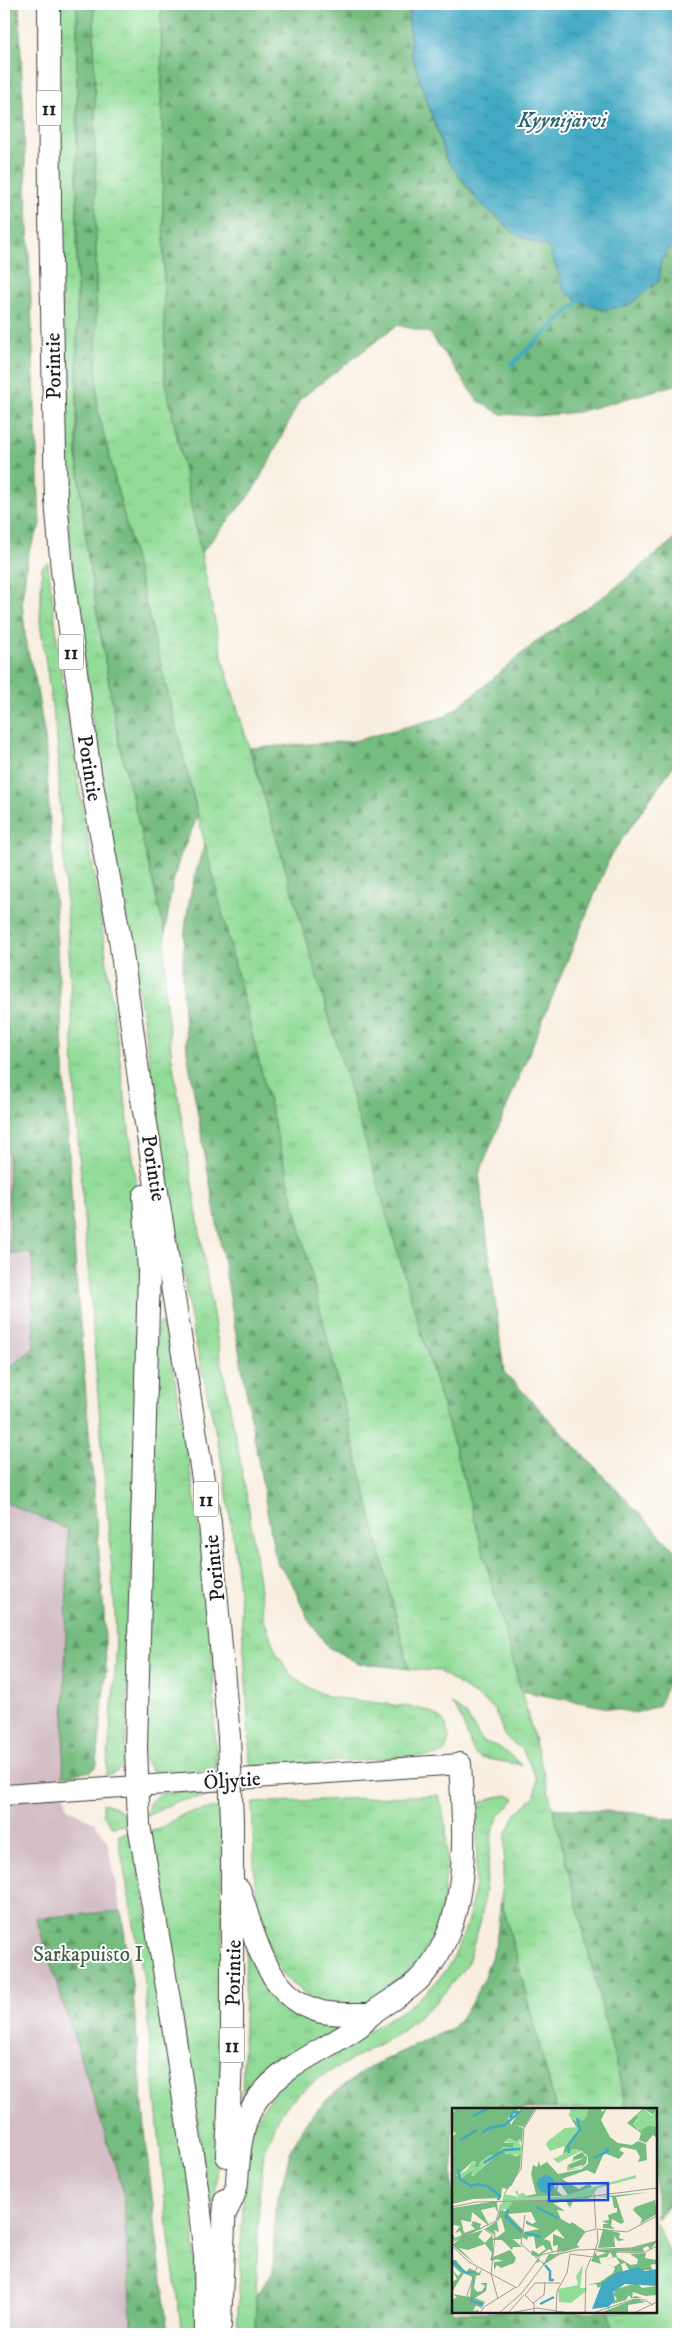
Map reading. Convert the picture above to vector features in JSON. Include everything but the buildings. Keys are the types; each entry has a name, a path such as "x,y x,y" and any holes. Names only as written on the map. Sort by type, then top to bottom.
{"highway":[{"name":"Porintie","path":"49,4 50,213 56,471 62,570 88,764 120,938 140,1086 210,1523 229,1737 234,1874 232,2034 220,2334"},
{"path":"140,1086 137,1127 146,1212 148,1271 136,1747 139,1825 190,2129 205,2256 206,2334"},
{"path":"224,2215 236,2190 240,2143 244,2126 257,2098 272,2082 291,2067 358,2027 372,2014 402,1994 426,1972 444,1943 454,1917 462,1858 460,1764"},
{"path":"234,1874 260,1951 277,1984 289,1996 313,2009 333,2013 372,2014"}],"main road":[{"name":"Öljytie","path":"4,1795 460,1764"}],"shaded area":[{"path":"4,954 10,1253 32,1253 34,1348 4,1371"},
{"path":"4,1502 68,1528 63,1776 67,1808 94,1822 107,1840 121,1911 36,1919 123,2190 132,2334 4,2334"}],"green space":[{"path":"4,4 19,4 40,525 28,554 22,600 26,645 35,678 45,738 76,1274 104,1613 106,1669 97,1764 92,1771 63,1776 68,1529 4,1502 4,1371 34,1348 32,1254 10,1253 4,954"},
{"path":"59,4 77,4 77,455 88,559 118,738 165,933 165,995 172,1059 216,1333 248,1503 264,1620 276,1652 291,1675 308,1688 330,1697 410,1707 429,1711 439,1717 446,1725 449,1739 446,1749 441,1755 250,1767 241,1610 227,1492 194,1335 169,1188 131,943 101,775 76,598 63,444"},
{"path":"77,4 94,4 97,407 198,816 180,856 172,886 165,933 118,737 88,559 77,455"},
{"path":"94,4 161,4 165,378 223,661 319,979 459,1462 553,1808 627,2108 556,2108 501,1899 506,1835 516,1814 535,1796 537,1779 522,1749 505,1737 494,1708 439,1671 409,1669 97,407"},
{"path":"161,4 408,4 411,53 447,160 479,202 517,235 549,248 564,290 659,281 661,260 678,238 678,384 578,412 536,416 501,414 477,400 430,333 397,325 300,399 252,492 201,553 165,378"},
{"path":"678,536 678,759 611,855 479,1174 504,1372 678,1554 677,1632 671,1671 666,1689 658,1706 635,1713 521,1691 459,1462 250,748 354,741 446,716 537,641 610,592"},
{"path":"48,563 66,711 98,897 143,1233 125,1761 118,1771 106,1776 116,1661 115,1612 76,1115 58,747 40,622 42,567"},
{"path":"205,843 409,1669 358,1663 328,1647 309,1621 291,1581 276,1562 187,1052 183,997 186,922 196,870"},
{"path":"161,1323 166,1327 196,1506 212,1634 216,1770 159,1774 150,1769 144,1760 157,1326"},
{"path":"451,1704 466,1715 482,1741 499,1747 522,1765 482,1758 474,1753 460,1716"},
{"path":"219,1791 220,1795 177,1801 146,1815 150,1802 162,1793"},
{"path":"439,1795 446,1828 447,1858 444,1895 436,1930 420,1959 394,1984 377,1997 351,2010 314,2002 281,1974 260,1923 255,1886 252,1803"},
{"path":"508,1795 515,1799 499,1816 492,1833 481,1920 467,1965 438,2000 401,2032 320,2077 290,2101 275,2123 264,2151 259,2196 255,2334 237,2334 245,2162 251,2134 259,2114 281,2085 304,2067 328,2051 405,2009 428,1990 447,1968 464,1933 471,1909 476,1871 480,1803"},
{"path":"103,1803 122,1812 128,1824 113,1827 103,1814"},
{"path":"212,1808 221,1809 223,2019 214,2231 210,2230 192,2080 150,1831 160,1829 182,1815"},
{"path":"553,1808 634,1813 678,1820 678,2197 657,2217 657,2108 627,2108"},
{"path":"133,1832 190,2169 199,2334 182,2334 169,2238 144,1981 118,1835"},
{"path":"501,1899 556,2108 452,2108 452,2313 608,2313 614,2334 255,2334 256,2296 273,2272 275,2208 291,2151 305,2123 331,2096 369,2067 452,2028 469,2007 483,1980 496,1943"},
{"name":"Sarkapuisto I","path":"121,1911 132,1983 148,2162 168,2334 132,2334 123,2190 36,1918"},
{"path":"246,1946 278,1998 308,2019 339,2025 340,2030 242,2106"},
{"path":"657,2224 678,2272 678,2334 614,2334 608,2313 657,2313"}],"water":[{"name":"Kyynijärvi","path":"408,4 678,4 678,238 661,260 659,281 629,305 602,310 579,301 564,290 549,248 517,235 479,202 447,160 411,53"}],"waterway":[{"path":"511,365 579,301"}]}
